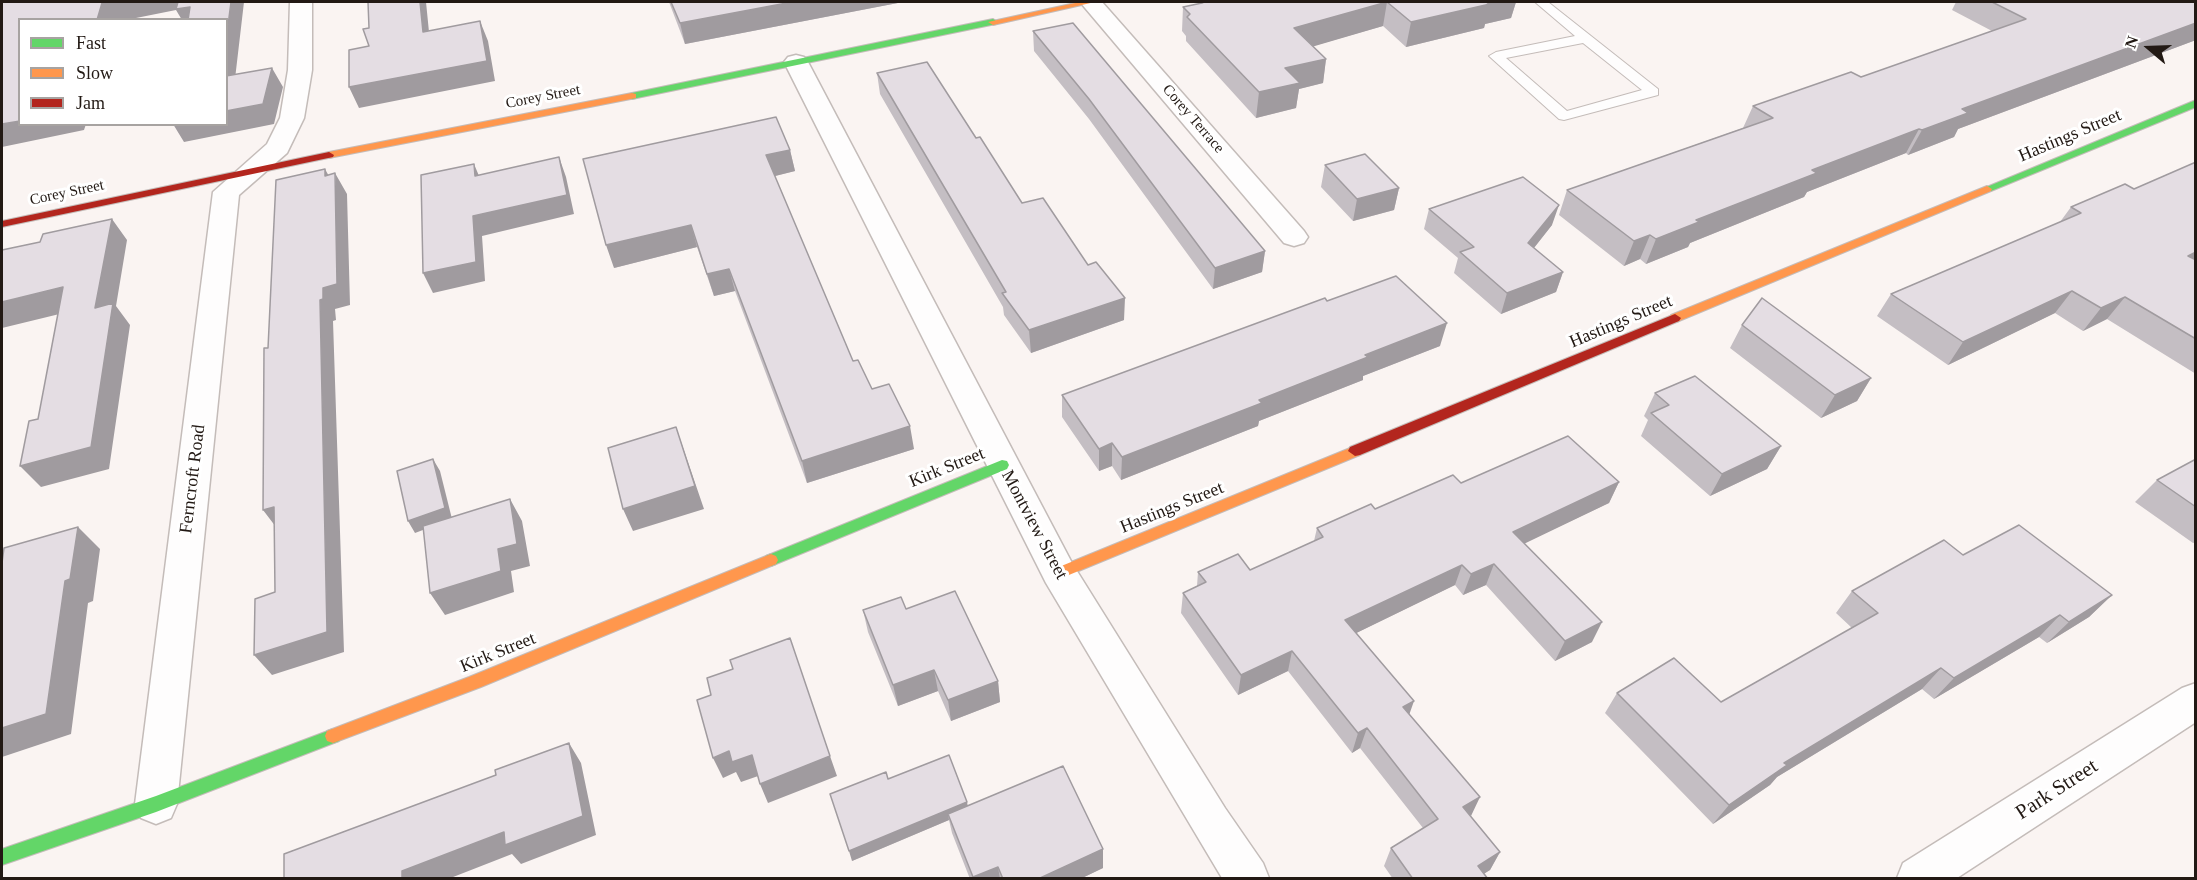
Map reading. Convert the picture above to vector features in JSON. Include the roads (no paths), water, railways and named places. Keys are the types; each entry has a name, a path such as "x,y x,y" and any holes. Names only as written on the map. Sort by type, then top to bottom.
{"street":[{"name":"Ferncroft Road","path":"156,804 226,192 256,169 278,148 292,118 300,70 301,2"},
{"name":"Corey Street","path":"2,224 256,169 1091,2"},
{"name":"Corey Terrace","path":"1091,2 1294,237"},
{"name":"Montview Street","path":"796,62 1059,573 1247,879"},
{"name":"Hastings Street","path":"1059,573 2196,103"},
{"name":"Kirk Street","path":"2,857 156,804 475,682 1002,465"},
{"name":"Park Street","path":"1918,879 2196,700"}],"lane":[{"path":"1541,2 1586,38 1653,92 1564,116 1496,56 1586,38"}]}
